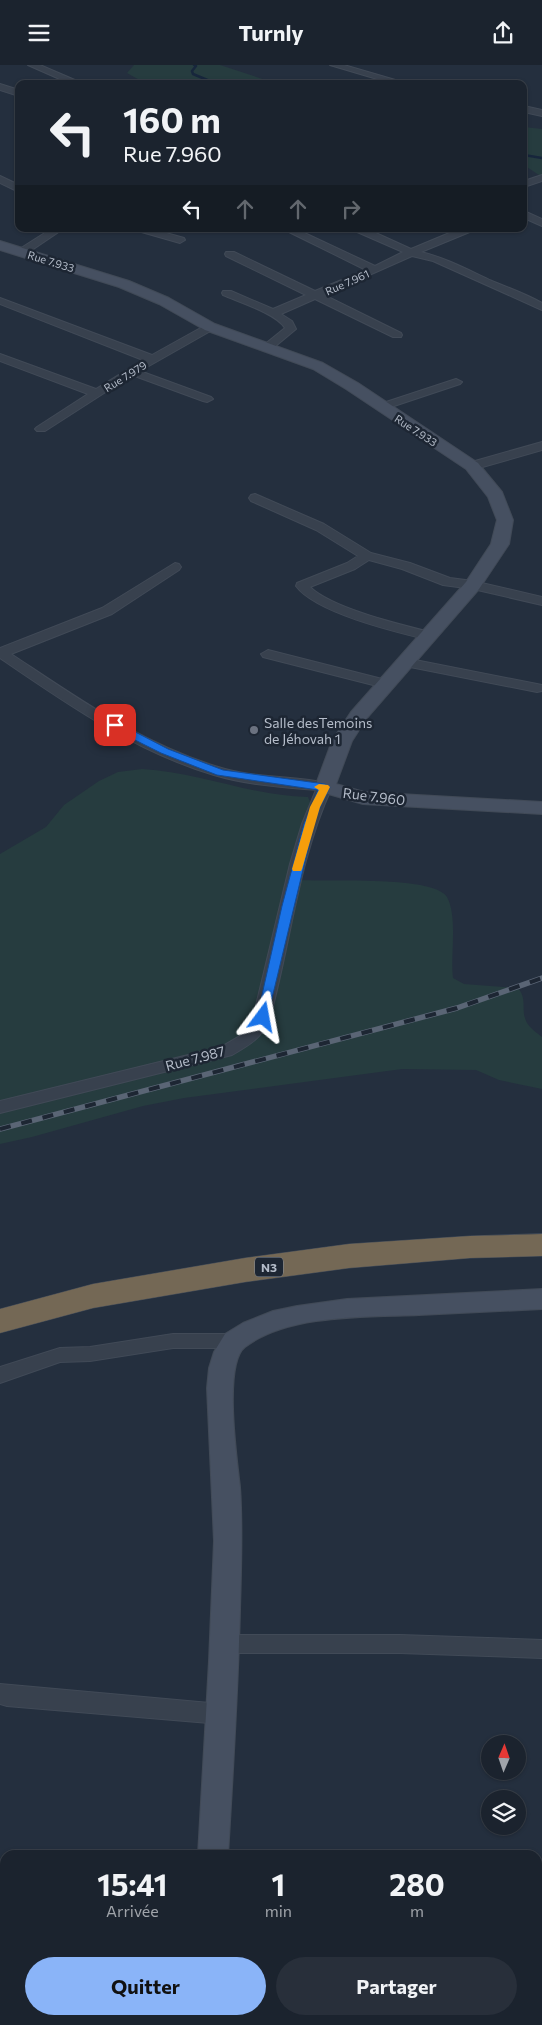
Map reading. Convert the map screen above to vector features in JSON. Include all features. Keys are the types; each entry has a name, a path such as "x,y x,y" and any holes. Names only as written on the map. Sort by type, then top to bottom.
{"highway":[{"name":"N3","path":"0,1321 93,1296 245,1270 349,1256 470,1247 542,1245"}],"street":[{"path":"32,65 72,80"},
{"path":"334,65 389,80"},
{"path":"54,80 63,76"},
{"path":"0,87 15,92"},
{"path":"527,110 542,113"},
{"path":"527,183 542,178"},
{"path":"0,179 15,187"},
{"path":"527,216 542,223"},
{"path":"22,252 53,232"},
{"path":"155,232 180,239"},
{"path":"294,232 375,270"},
{"path":"366,232 410,252 437,259 490,285 522,295 542,307"},
{"name":"Rue 7.961","path":"273,313 375,270 410,252 460,232"},
{"name":"Rue 7.933","path":"0,245 142,291 210,327 304,360 332,374 472,466 496,496 505,520 500,544 473,585 358,716 342,741 325,787"},
{"path":"230,254 397,335"},
{"path":"226,293 273,313 288,323 291,329 268,347"},
{"path":"1,301 152,359"},
{"name":"Rue 7.979","path":"41,429 131,371 210,327"},
{"path":"0,357 97,393"},
{"path":"131,371 206,399"},
{"path":"381,407 456,382"},
{"path":"472,466 542,446"},
{"path":"527,450 542,461"},
{"path":"254,498 320,527 367,556 406,566 441,580 473,585 542,601"},
{"path":"367,556 351,566 302,586 305,591 314,597 357,614 429,636"},
{"path":"1,652 107,611 175,567"},
{"name":"Rue 7.960","path":"1,652 98,716 189,762 221,773 325,787 363,798 542,808"},
{"path":"268,654 385,684"},
{"path":"405,662 536,689"},
{"name":"Rue 7.987","path":"0,1107 226,1051 253,1035 263,1017 287,906 309,824 325,787"},
{"path":"213,1850 225,1644 228,1510 220,1377 225,1353 233,1341 260,1325 303,1314 380,1307 542,1299"},
{"path":"0,1375 60,1355 90,1354 173,1341 233,1341"},
{"path":"225,1644 400,1644 542,1649"},
{"path":"0,1693 7,1696 221,1714"}],"green space":[{"path":"134,65 220,65 266,80 139,80 127,73"},
{"path":"527,127 542,129 542,177 527,167"},
{"path":"142,769 184,775 266,793 308,797 311,804 300,880 402,882 438,890 447,897 453,926 453,978 464,984 518,988 523,997 524,1014 527,1023 542,1037 542,1089 499,1080 476,1070 402,1069 184,1098 143,1106 0,1144 0,854 46,827 64,805 99,781 118,772"}],"waterway":[{"path":"194,65 196,66 192,71 193,74 207,80"},
{"path":"527,156 542,158"}],"railway":[{"path":"0,1129 457,1008 542,978"}],"slow traffic":[{"path":"297,869 309,824 325,787 319,787"}],"place":[{"name":"Salle desTemoins de Jéhovah 1","path":"254,730"}],"route":[{"path":"115,725 165,751 221,773 325,787 309,824 287,906 263,1017"}]}
